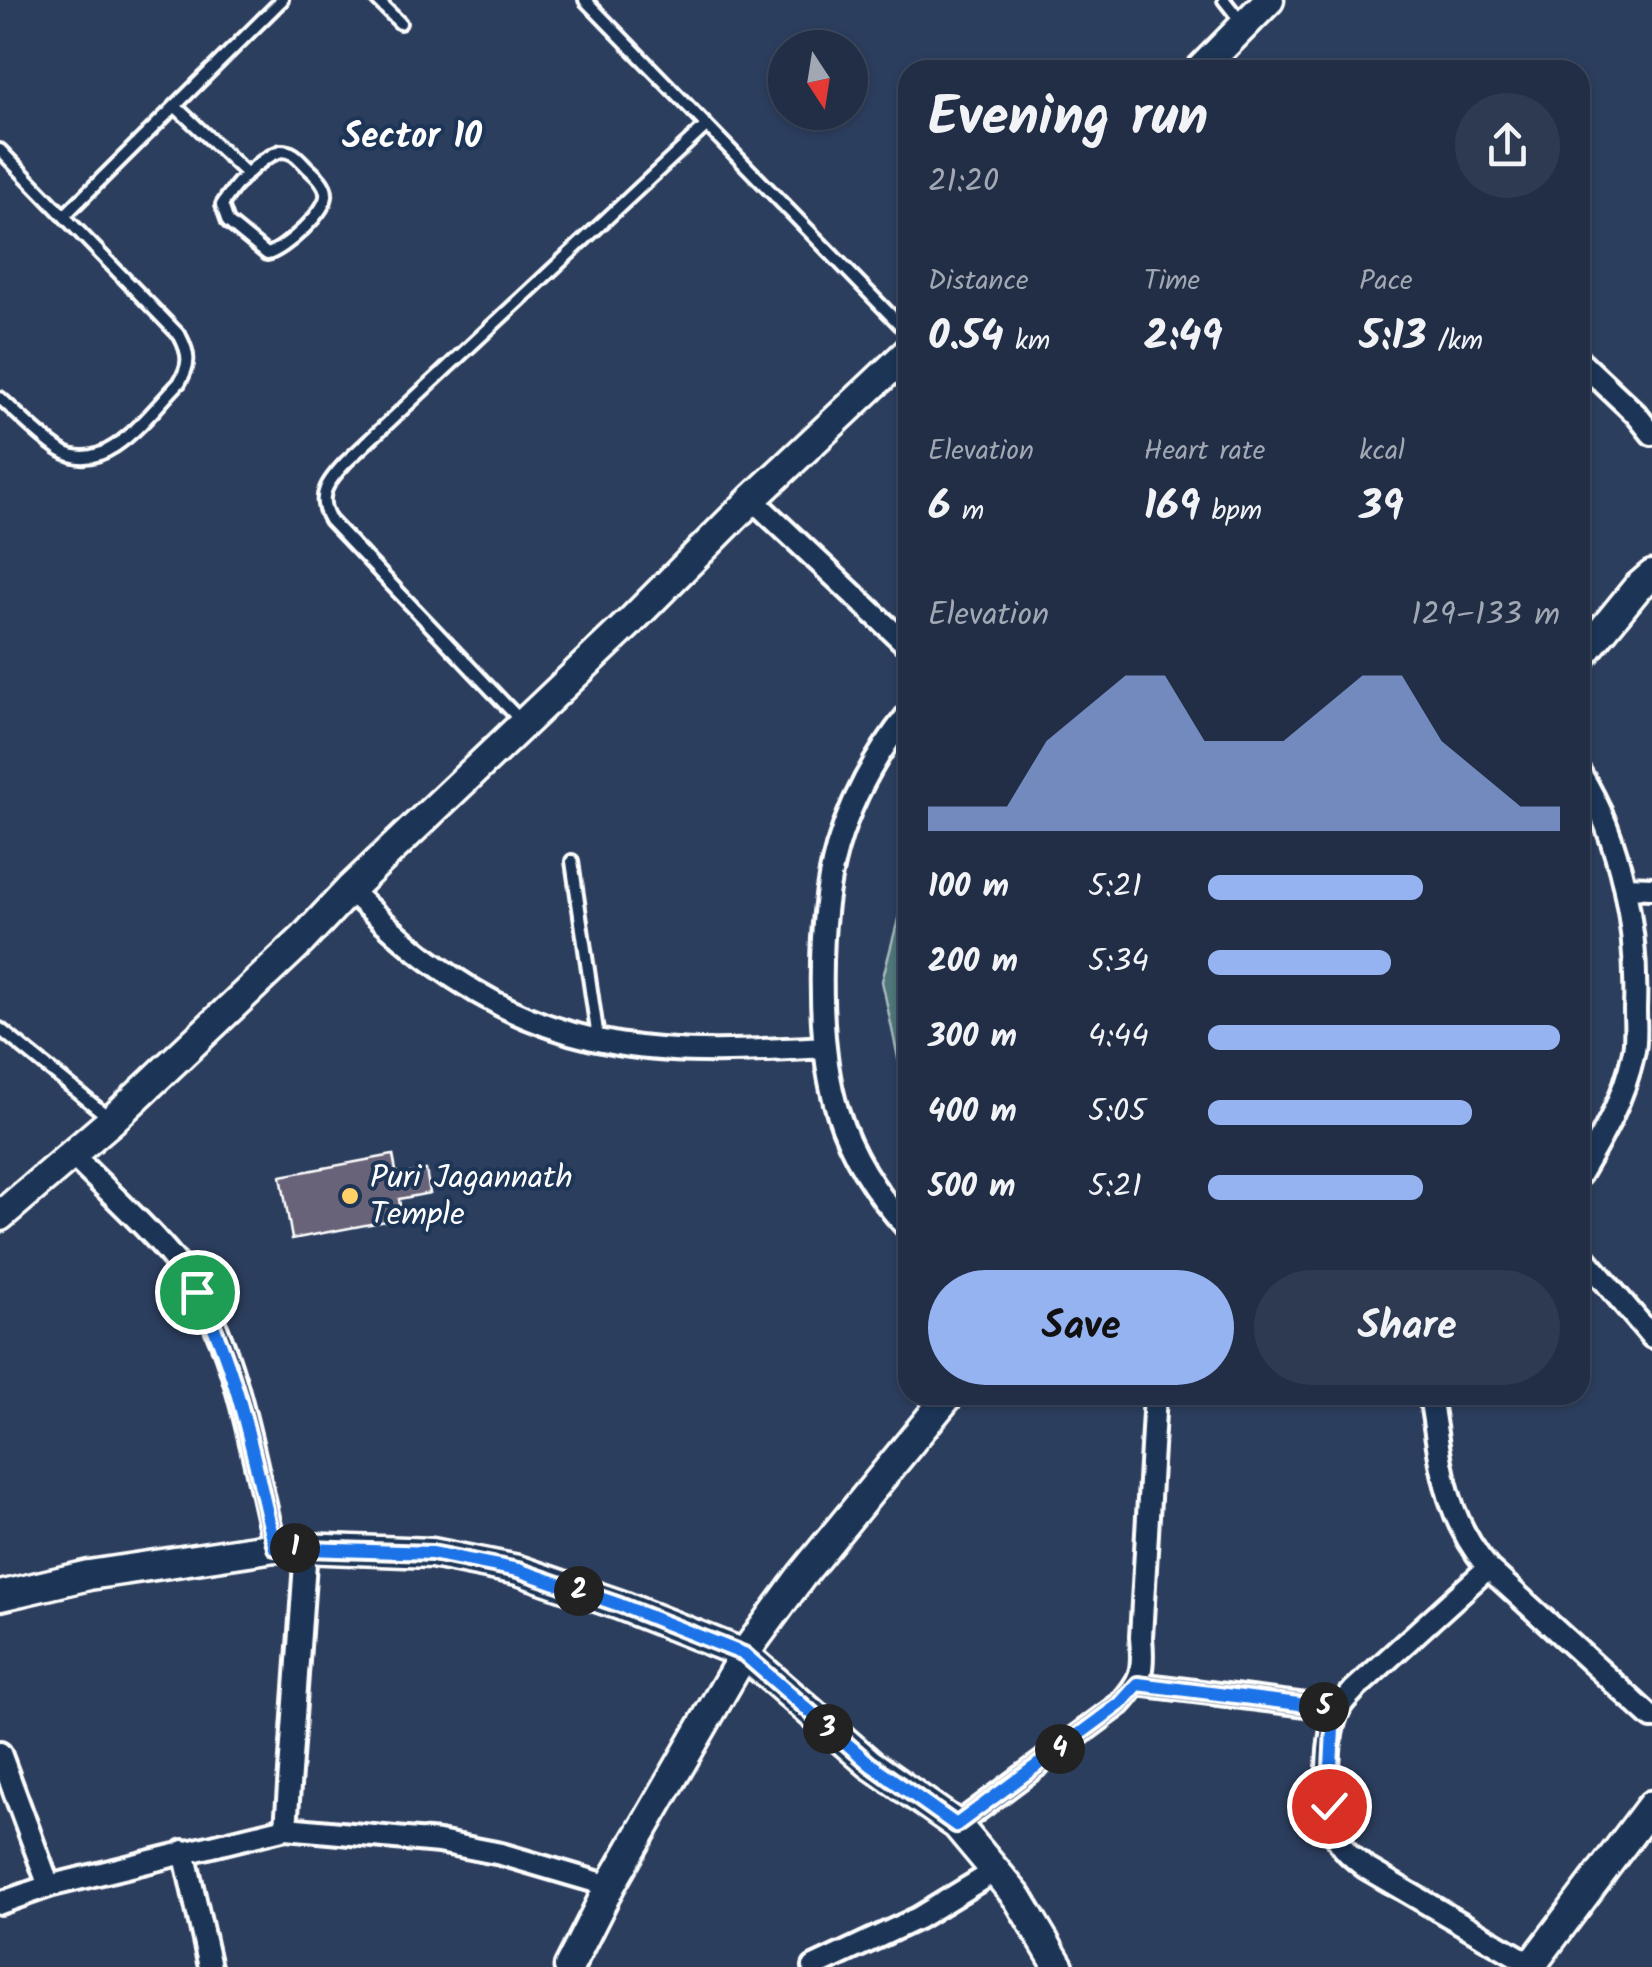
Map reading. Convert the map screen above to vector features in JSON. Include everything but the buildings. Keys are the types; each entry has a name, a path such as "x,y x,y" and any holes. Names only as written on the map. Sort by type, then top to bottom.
{"street":[{"path":"1210,60 1269,0"},
{"path":"0,1216 112,1120 302,940 752,498 898,361"},
{"path":"1590,370 1652,434"},
{"path":"752,498 898,637"},
{"path":"1590,646 1652,575"},
{"path":"898,727 877,754 837,848 823,935 826,1047 838,1114 878,1196 898,1219"},
{"path":"1590,789 1626,886 1637,962 1634,1053 1615,1110 1590,1156"},
{"path":"1626,886 1652,888"},
{"path":"349,890 429,961 476,992 534,1021 599,1043 669,1052 826,1047"},
{"path":"72,1155 172,1259 215,1324 229,1363 275,1548"},
{"path":"1590,1264 1652,1338"},
{"path":"568,1967 610,1886 744,1654 802,1575 940,1405"},
{"path":"956,1825 1120,1704 1138,1684 1144,1662 1142,1637 1154,1405"},
{"path":"1432,1405 1446,1494 1458,1526 1488,1568 1652,1718"},
{"path":"0,1596 89,1575 275,1548 432,1553 518,1570 620,1605 744,1654 870,1764 956,1825 1018,1898 1059,1967"},
{"path":"286,1828 306,1549"},
{"path":"1488,1568 1354,1690 1339,1709 1332,1744 1329,1806 1335,1834 1347,1854 1531,1966 1652,1806"},
{"path":"1138,1684 1339,1709"},
{"path":"0,1753 49,1886"},
{"path":"0,1903 49,1886 286,1828 439,1842 501,1854 610,1886"},
{"path":"184,1851 210,1967"},
{"path":"814,1967 918,1918 995,1871"}],"lane":[{"path":"64,216 282,0"},
{"path":"377,0 400,23"},
{"path":"585,0 898,323"},
{"path":"1224,0 1244,24"},
{"path":"175,106 247,174"},
{"path":"524,724 330,520 322,501 325,488 346,462 706,126"},
{"path":"0,150 180,336 189,358 179,383 110,452 93,459 60,450 0,398"},
{"path":"289,151 323,183 325,205 280,249 262,252 228,222 222,210 224,200 247,174 273,153 289,151"},
{"path":"572,861 599,1043"},
{"path":"0,1029 112,1120"}],"green space":[{"path":"898,920 898,1058 882,981"}],"place":[{"name":"Puri Jagannath Temple","path":"350,1196"}],"district":[{"name":"Sector 10","path":"412,138"}],"route":[{"path":"197,1292 215,1324 229,1363 275,1548 432,1553 518,1570 744,1654 870,1764 956,1825 1120,1704 1138,1684 1339,1709 1328,1775 1329,1806"}]}
